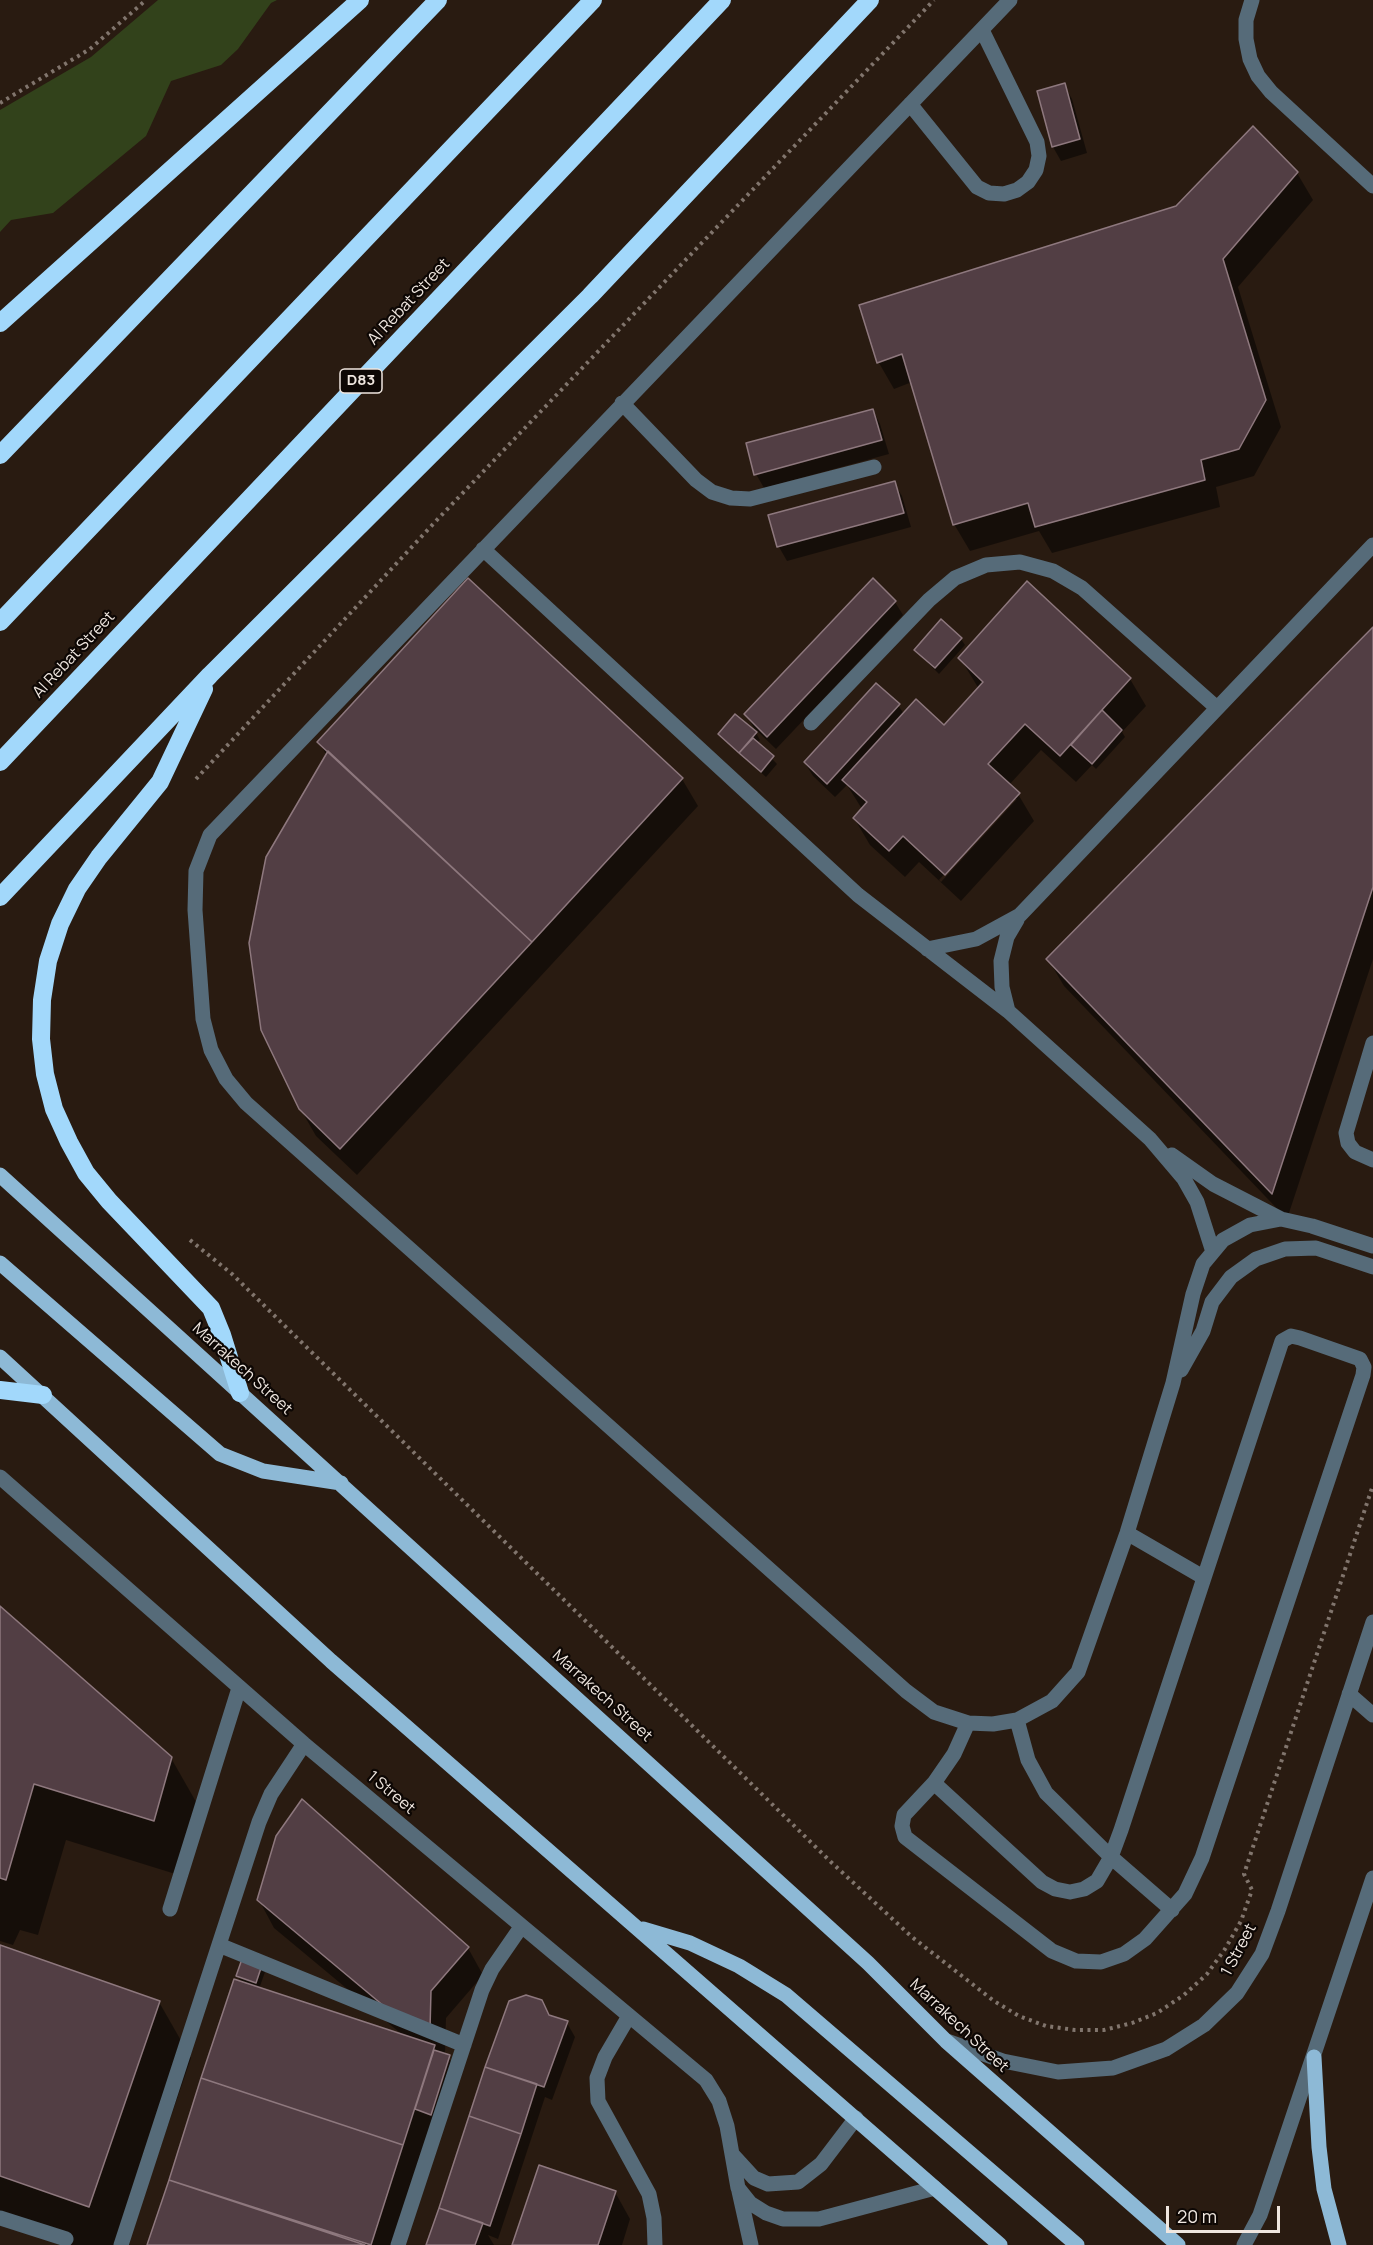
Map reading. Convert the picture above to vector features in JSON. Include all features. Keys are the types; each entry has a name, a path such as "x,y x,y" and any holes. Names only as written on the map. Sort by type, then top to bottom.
{"highway":[{"path":"0,323 360,0"},
{"path":"0,455 438,0"},
{"path":"0,622 593,0"},
{"name":"Al Rebat Street","path":"0,762 722,0"},
{"path":"0,897 210,675 590,296 870,0"},
{"path":"210,675 160,782 99,857 77,889 60,924 46,971 42,1000 41,1039 45,1074 54,1109 86,1173 109,1201 211,1308 240,1392"},
{"path":"0,1390 43,1395"}],"main road":[{"name":"Marrakech Street","path":"0,1175 868,1963 946,2041 1178,2245"},
{"path":"0,1263 202,1442 220,1454 263,1471 341,1483"},
{"path":"0,1358 331,1661 1000,2245"},
{"path":"637,1927 690,1943 740,1966 786,1995 1077,2245"},
{"path":"1314,2057 1319,2147 1324,2189 1339,2245"}],"street":[{"path":"1011,0 622,403 210,836 196,871 195,910 203,1019 211,1050 225,1079 246,1103 870,1659 934,1712 968,1723 993,1725 1017,1719 1052,1701 1078,1672 1127,1533 1173,1383 1193,1294 1203,1264 1223,1240 1250,1225 1281,1219"},
{"path":"1252,0 1246,20 1245,39 1258,76 1271,92 1373,186"},
{"path":"910,104 976,187 989,193 1004,194 1017,190 1028,182 1036,170 1039,156 1037,142 982,30"},
{"path":"622,403 696,480 712,492 730,498 750,499 874,467"},
{"path":"1008,1011 1002,987 1001,961 1007,937 1020,915 1373,545"},
{"path":"483,549 858,895 1008,1011 1150,1140 1168,1158 1197,1202 1213,1252"},
{"path":"811,723 929,600 955,578 986,565 1020,562 1053,571 1082,588 1217,708"},
{"path":"927,949 976,939 1020,915"},
{"path":"1373,1043 1346,1133 1348,1143 1355,1152 1373,1160"},
{"path":"1150,1140 1213,1184 1281,1219 1312,1226 1373,1246"},
{"path":"1173,1383 1203,1331 1212,1302 1231,1277 1256,1259 1285,1249 1316,1248 1373,1267"},
{"path":"934,1783 1042,1882 1055,1889 1070,1892 1084,1889 1097,1881 1111,1857 1282,1341 1291,1336 1300,1338 1360,1359 1364,1367 1362,1375 1195,1877 1172,1910 1145,1939 1124,1954 1101,1962 1076,1960 1052,1951 905,1837 902,1826 904,1815 934,1783 954,1754 968,1723"},
{"name":"1 Street","path":"0,1477 304,1744 706,2080 719,2102 727,2126 730,2152 752,2245"},
{"path":"1127,1533 1203,1577"},
{"name":"1 Street","path":"946,2041 1003,2061 1058,2072 1113,2068 1166,2049 1204,2025 1237,1992 1262,1954 1373,1622"},
{"path":"170,1909 239,1688"},
{"path":"1349,1694 1373,1715"},
{"path":"1017,1719 1028,1760 1046,1793 1111,1857 1172,1910"},
{"path":"121,2245 267,1804 286,1768 304,1744"},
{"path":"1244,2245 1260,2215 1373,1878"},
{"path":"398,2245 464,2045 492,1969 521,1927"},
{"path":"219,1945 464,2045"},
{"path":"629,2016 605,2056 597,2078 598,2101 649,2194 656,2245"},
{"path":"730,2152 754,2178 768,2184 798,2182 821,2164 856,2118"},
{"path":"738,2188 750,2203 766,2213 801,2221 819,2219 935,2188"},
{"path":"964,2213 989,2245"},
{"path":"0,2218 66,2240"}],"path":[{"path":"0,103 90,49 146,0"},
{"path":"195,780 436,521 934,0"},
{"path":"189,1239 232,1274 831,1862 904,1929 994,2001 1019,2016 1046,2026 1075,2030 1104,2030 1132,2023 1157,2013 1185,1995 1207,1974 1226,1949 1241,1921 1252,1890 1244,1874 1373,1485"}],"green space":[{"path":"158,0 277,0 271,3 238,49 221,65 171,81 146,136 53,213 11,220 0,232 0,110 91,57"}],"building":[{"path":"1065,83 1080,139 1052,147 1037,91"},
{"path":"1253,126 1298,172 1223,259 1266,400 1239,449 1201,460 1205,480 1035,527 1028,503 953,525 902,354 877,363 859,305 1176,206"},
{"path":"873,409 882,440 754,475 746,443"},
{"path":"895,481 904,513 777,547 768,515"},
{"path":"468,578 683,778 532,942 317,742"},
{"path":"873,578 896,601 767,737 744,714"},
{"path":"1027,581 1131,678 1060,756 1025,724 988,764 1020,793 945,875 903,836 889,851 853,818 867,802 842,780 916,699 944,725 983,682 958,658"},
{"path":"941,619 962,638 935,668 914,650"},
{"path":"1373,627 1373,887 1272,1194 1046,959"},
{"path":"876,683 900,704 827,784 804,762"},
{"path":"1102,710 1122,730 1092,764 1071,745"},
{"path":"735,714 757,732 739,753 718,734"},
{"path":"753,738 774,756 761,772 739,753"},
{"path":"328,751 532,942 340,1149 299,1109 261,1030 249,943 266,857"},
{"path":"0,1606 172,1757 154,1821 34,1784 6,1880 0,1878"},
{"path":"302,1799 469,1947 431,1991 430,2029 391,2012 257,1900 276,1836"},
{"path":"0,1945 160,2001 89,2207 0,2176"},
{"path":"242,1959 262,1965 256,1983 236,1976"},
{"path":"234,1979 435,2045 403,2145 201,2078"},
{"path":"526,1995 542,2000 549,2015 568,2021 544,2087 485,2067 509,2001"},
{"path":"434,2050 450,2055 431,2115 415,2109"},
{"path":"485,2067 537,2084 521,2134 469,2116"},
{"path":"201,2078 403,2145 371,2245 169,2180"},
{"path":"469,2116 521,2134 490,2226 439,2208"},
{"path":"539,2165 616,2191 598,2245 512,2245"},
{"path":"169,2180 365,2245 147,2245"},
{"path":"439,2208 483,2223 475,2245 426,2245"}]}
